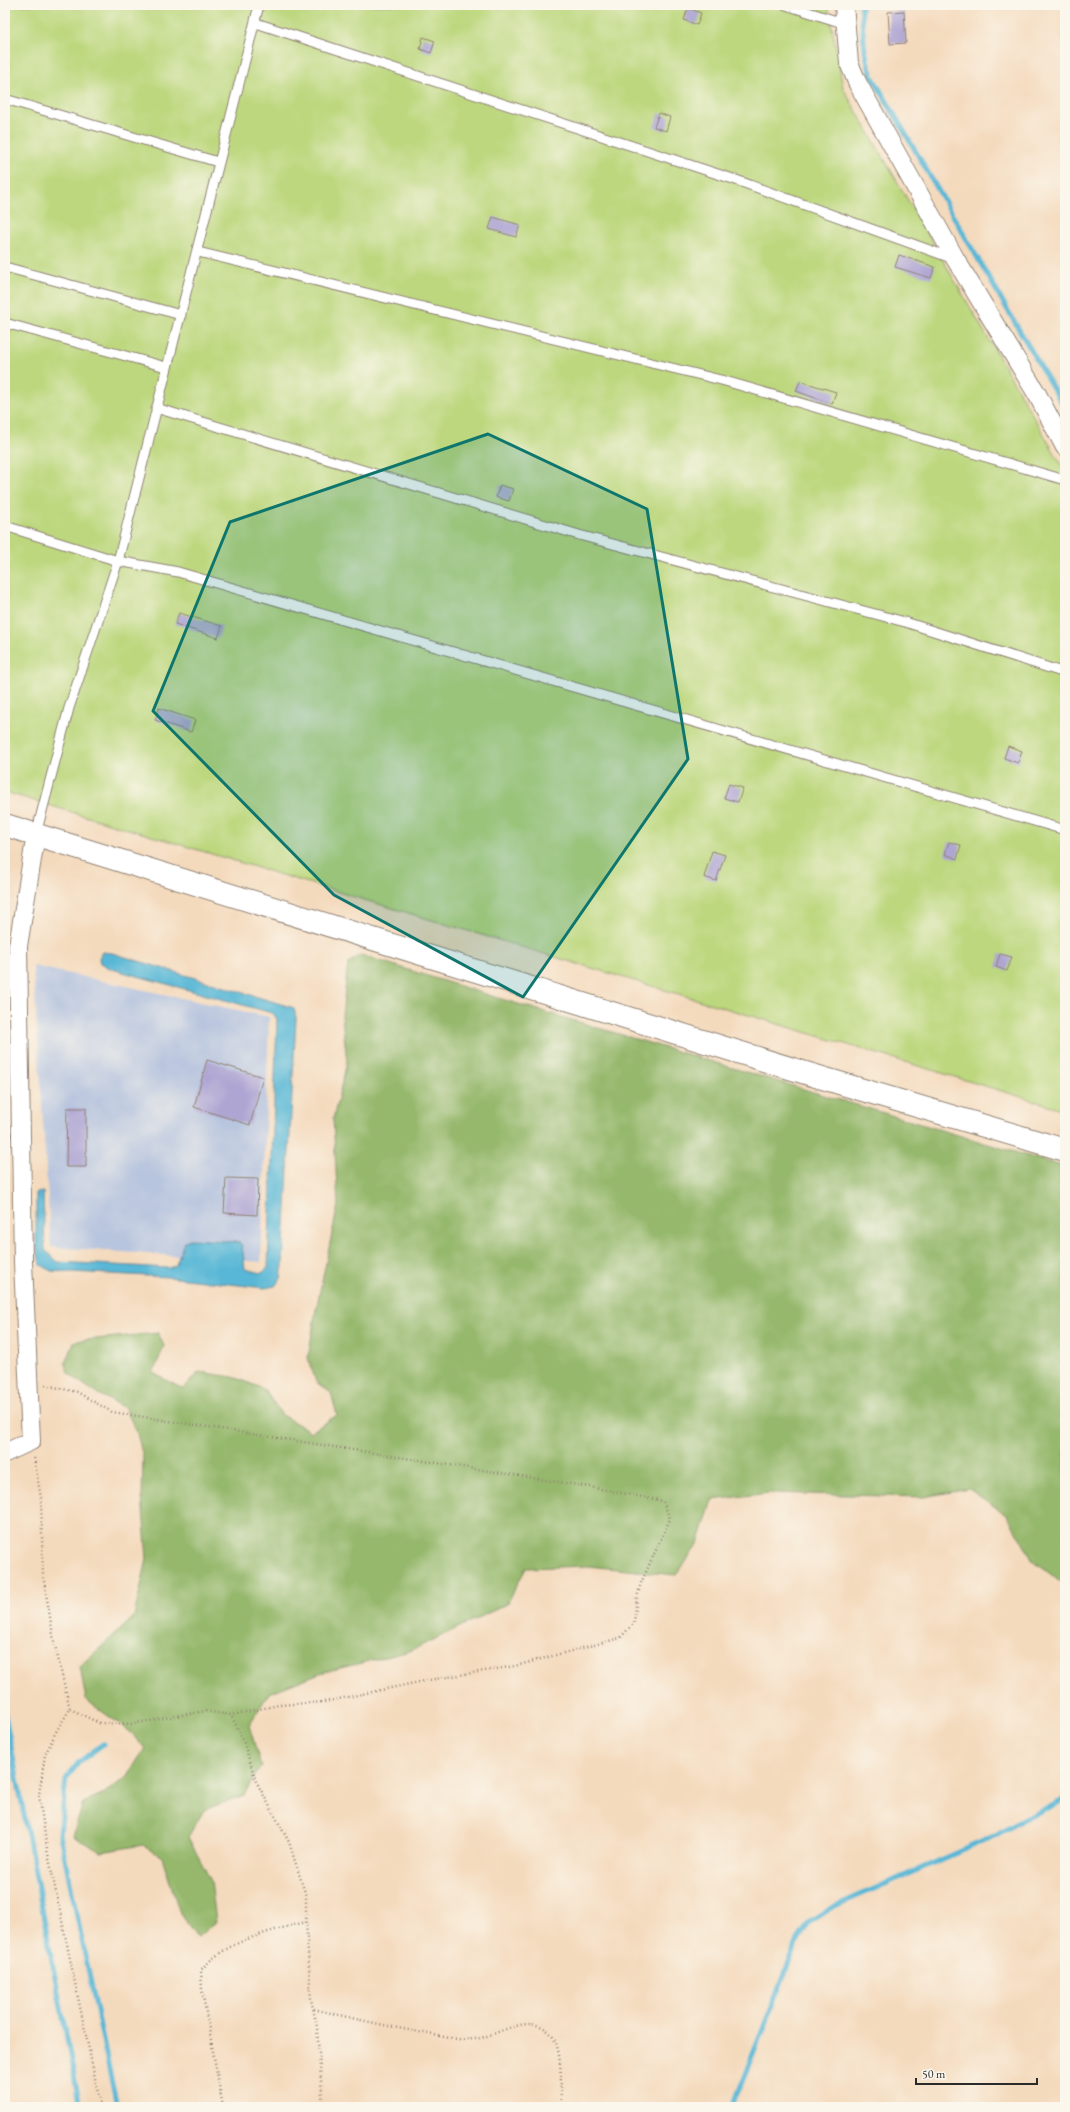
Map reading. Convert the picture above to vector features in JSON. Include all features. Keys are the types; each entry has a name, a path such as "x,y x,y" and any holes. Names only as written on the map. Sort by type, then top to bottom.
{"highway":[{"path":"5,825 809,1074 1065,1150"}],"street":[{"path":"844,5 850,63 858,84 956,260 1037,394 1065,447"},
{"path":"5,1453 31,1441 23,1255 18,946 36,834"}],"lane":[{"path":"786,5 846,24"},
{"path":"36,834 69,708 118,562 166,368 198,252 218,162 256,23 257,6"},
{"path":"256,23 736,180 956,260"},
{"path":"5,99 218,162"},
{"path":"198,252 725,381 1065,480"},
{"path":"5,266 181,315"},
{"path":"5,323 166,368"},
{"path":"156,408 579,535 905,622 1065,673"},
{"path":"5,526 118,562 178,572 1065,830"}],"path":[{"path":"28,1381 77,1392 112,1412 590,1487 663,1501 670,1519 641,1583 637,1597 634,1623 620,1638 515,1666 429,1680 324,1702 279,1705 231,1716 205,1711 131,1724 99,1723 70,1709"},
{"path":"31,1441 41,1498 43,1575 54,1641 70,1709 57,1730 45,1755 39,1795 47,1849 101,2107"},
{"path":"231,1716 243,1740 256,1781 289,1842 306,1896 306,1922 314,2010 317,2027 322,2107"},
{"path":"223,2107 202,1990 201,1970 209,1960 232,1947 266,1932 306,1922"},
{"path":"314,2010 380,2025 456,2039 474,2039 492,2036 507,2028 524,2024 537,2026 549,2032 556,2041 559,2054 561,2107"}],"highlighted area":[{"path":"488,434 647,509 688,759 523,997 334,895 153,711 230,522"}],"shaded area":[{"path":"33,966 269,1017 261,1262 51,1247"}],"green space":[{"path":"5,5 828,5 843,88 1065,471 1065,1110 5,792"},
{"path":"361,955 498,998 1065,1167 1065,1585 1033,1561 1007,1515 969,1489 923,1497 769,1493 712,1500 698,1544 676,1575 588,1566 526,1568 507,1604 410,1651 320,1673 269,1693 249,1725 261,1766 244,1795 204,1810 188,1837 211,1881 216,1922 197,1937 180,1913 162,1857 143,1845 101,1852 73,1836 83,1803 100,1796 127,1777 145,1748 132,1733 86,1700 80,1666 134,1617 147,1559 142,1497 143,1457 137,1433 125,1408 93,1391 68,1373 65,1364 75,1341 158,1333 164,1346 153,1373 183,1389 199,1372 233,1377 264,1389 282,1415 311,1432 337,1415 331,1393 316,1382 308,1358 316,1310 338,1205 333,1119 347,1062 342,1016 348,963"}],"water":[{"path":"102,952 112,953 294,1008 296,1018 283,1265 281,1278 275,1286 265,1288 168,1277 51,1271 40,1264 36,1245 36,1193 43,1192 45,1250 58,1262 170,1268 176,1265 184,1242 190,1239 239,1242 242,1246 245,1269 262,1273 268,1268 277,1019 272,1013 112,969 100,963 99,958"}],"building":[{"path":"688,8 701,13 697,25 684,20"},
{"path":"904,11 906,43 890,44 888,12"},
{"path":"423,37 435,41 431,53 420,49"},
{"path":"659,113 670,117 666,131 654,127"},
{"path":"493,217 520,225 516,237 489,229"},
{"path":"899,255 935,267 931,278 895,267"},
{"path":"800,381 836,392 832,404 796,391"},
{"path":"500,485 513,489 509,501 496,497"},
{"path":"179,613 222,626 218,638 175,624"},
{"path":"159,708 195,720 191,732 155,720"},
{"path":"1008,746 1022,751 1018,763 1004,758"},
{"path":"729,784 743,788 738,802 724,798"},
{"path":"949,842 961,845 957,859 945,854"},
{"path":"712,851 725,855 716,881 704,877"},
{"path":"1000,954 1012,957 1007,971 996,967"},
{"path":"207,1060 263,1077 250,1125 194,1107"},
{"path":"67,1108 86,1108 86,1167 66,1167"},
{"path":"226,1178 258,1179 257,1215 224,1213"}],"waterway":[{"path":"861,5 865,50 872,76 1065,409"},
{"path":"5,1715 80,2107"},
{"path":"103,1744 79,1762 66,1779 60,1835 117,2107"},
{"path":"732,2107 798,1940 810,1922 835,1906 984,1841 1065,1798"}]}
